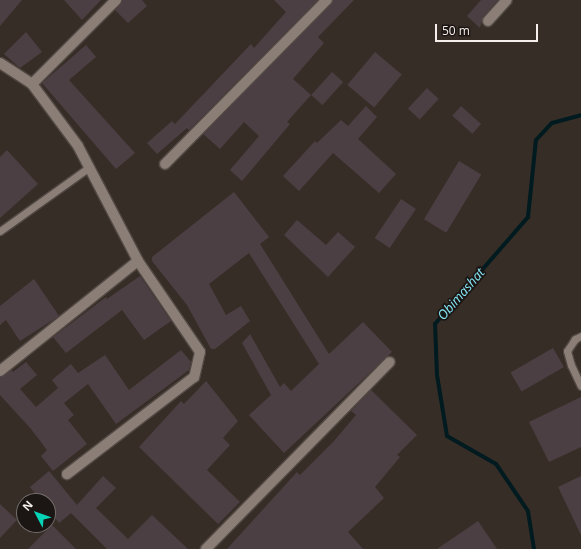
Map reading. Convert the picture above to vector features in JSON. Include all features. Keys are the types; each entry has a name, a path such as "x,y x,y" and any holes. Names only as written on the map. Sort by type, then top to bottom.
{"street":[{"path":"32,84 116,0"},
{"path":"165,164 327,0"},
{"path":"488,21 507,0"},
{"path":"0,63 32,84 78,146 88,168 138,261 200,352 194,377 67,474"},
{"path":"0,371 138,261"},
{"path":"206,549 390,362"}],"lane":[{"path":"0,231 88,168"},
{"path":"581,336 575,339 567,351 571,365 581,386"}],"building":[{"path":"0,0 22,0 0,26"},
{"path":"64,0 101,0 82,20"},
{"path":"122,0 142,0 147,6 128,23 115,10"},
{"path":"274,0 318,0 189,130 187,128 157,154 147,143 172,121 175,124 251,44 254,48 286,12"},
{"path":"333,0 354,0 318,37 324,43 293,79 311,95 287,122 290,124 242,181 230,170 259,136 244,122 220,149 203,134"},
{"path":"481,0 498,0 483,17 480,28 467,16"},
{"path":"26,32 42,52 20,68 4,54"},
{"path":"86,45 96,57 69,80 135,153 116,169 42,83"},
{"path":"375,52 402,74 374,107 347,85"},
{"path":"332,72 343,82 322,105 311,95"},
{"path":"427,88 439,99 420,119 408,108"},
{"path":"366,106 377,117 358,139 396,174 379,193 333,153 299,191 283,176 315,141 317,143 341,120 348,126"},
{"path":"461,106 481,124 472,134 452,116"},
{"path":"7,150 38,184 0,218 0,157"},
{"path":"459,161 481,174 446,233 424,219"},
{"path":"234,192 269,237 260,244 329,354 363,322 392,352 284,453 249,415 271,395 242,343 250,334 280,387 284,383 291,391 319,364 249,253 209,284 226,315 241,306 250,321 215,349 211,349 187,305 152,261 152,257"},
{"path":"401,199 416,209 390,248 375,238"},
{"path":"297,220 326,245 338,232 355,247 328,277 284,235"},
{"path":"140,276 171,321 144,340 122,310 66,353 53,337 106,297 107,299"},
{"path":"34,279 59,316 20,341 6,320 0,325 0,306"},
{"path":"553,348 564,367 522,392 511,373"},
{"path":"181,350 191,362 189,370 116,424 88,384 64,403 74,415 68,420 87,444 53,471 41,456 47,450 31,429 0,395 0,377 12,370 13,372 26,362 37,375 20,389 36,407 58,388 52,380 71,364 78,373 105,355 129,390"},
{"path":"206,381 238,421 223,438 230,445 207,470 240,502 218,524 139,447 181,401 184,404"},
{"path":"371,390 417,435 397,455 400,457 375,487 384,498 348,532 363,549 227,549 297,472 300,475 334,441 356,415 351,411"},
{"path":"581,397 581,447 549,462 529,422"},
{"path":"49,471 77,505 103,476 116,488 96,508 128,539 152,515 188,549 107,549 71,513 59,523 56,519 56,493 35,493 30,487"},
{"path":"581,476 581,535 558,487"},
{"path":"0,504 16,519 16,521 0,538"},
{"path":"478,521 497,549 437,549"},
{"path":"56,529 76,549 28,549 44,533 56,533"}],"waterway":[{"name":"Obimashat","path":"534,549 528,511 496,464 447,436 437,375 435,324 528,217 536,140 552,123 581,115"}]}
